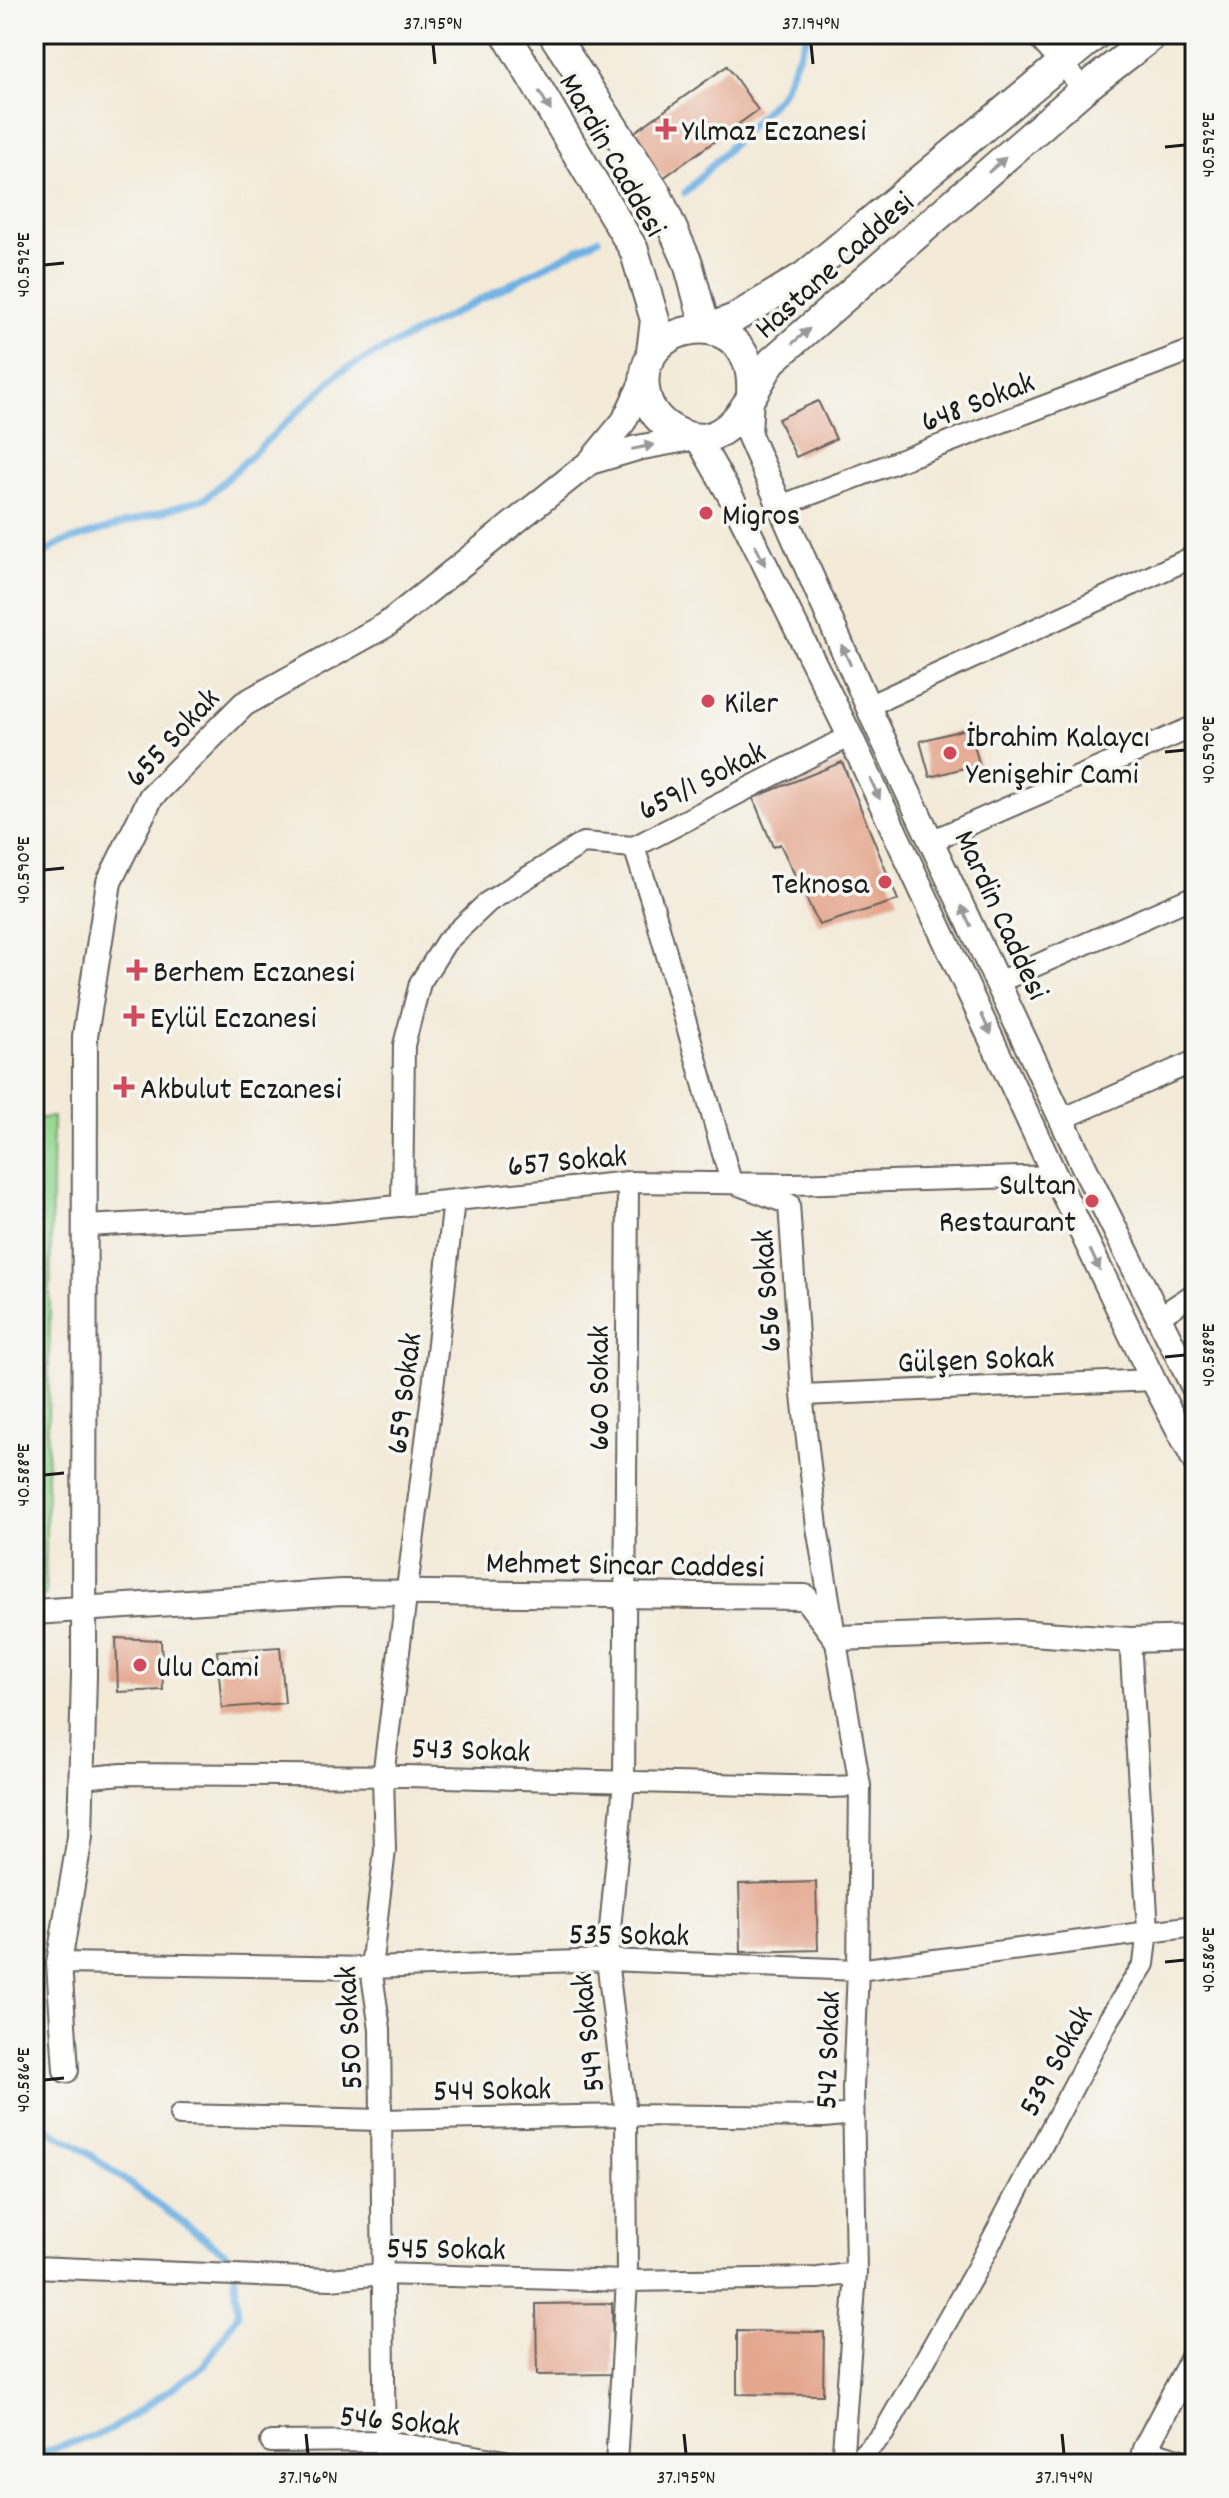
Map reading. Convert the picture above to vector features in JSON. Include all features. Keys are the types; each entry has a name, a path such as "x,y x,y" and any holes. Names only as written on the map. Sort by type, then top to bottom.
{"main road":[{"name":"Mardin Caddesi","path":"506,34 634,250 655,320 646,393 652,409 664,424 679,433 697,437"},
{"name":"Mardin Caddesi","path":"553,34 657,194 688,263 706,329"},
{"name":"Hastane Caddesi","path":"706,329 735,318 804,276 1097,34"},
{"name":"Hastane Caddesi","path":"751,394 772,361 1084,89 1155,34"},
{"path":"647,368 660,346 673,335 706,329"},
{"name":"Hastane Caddesi","path":"706,329 723,334 747,358 752,376 751,394"},
{"path":"697,437 716,434 732,425 744,411 751,394"}],"street":[{"path":"1035,34 1084,89"},
{"name":"648 Sokak","path":"780,506 1195,349"},
{"name":"655 Sokak","path":"66,2070 59,1963 80,1837 85,1608 85,1036 109,882 151,797 244,704 386,625 590,462 624,421 647,368"},
{"name":"Mardin Caddesi","path":"751,394 749,435 868,706 1062,1119 1195,1390"},
{"name":"655 Sokak","path":"590,462 637,448 697,437"},
{"name":"Mardin Caddesi","path":"697,437 736,506 850,736 978,1004 1055,1176 1195,1461"},
{"path":"868,706 1195,556"},
{"path":"931,841 1195,726"},
{"name":"659/1 Sokak","path":"402,1206 404,1045 420,983 446,942 488,902 583,843 634,847 850,736"},
{"path":"634,847 731,1182"},
{"path":"998,982 1195,896"},
{"path":"1062,1119 1195,1061"},
{"name":"657 Sokak","path":"85,1226 331,1213 628,1182 793,1184 1055,1176"},
{"name":"660 Sokak","path":"625,1595 628,1182"},
{"name":"656 Sokak","path":"731,1182 789,1204 802,1395 817,1527 836,1638"},
{"name":"659 Sokak","path":"406,1592 454,1200"},
{"path":"1159,1317 1195,1293"},
{"name":"Gülşen Sokak","path":"802,1395 1153,1380"},
{"name":"Mehmet Sincar Caddesi","path":"34,1612 342,1592 805,1597 836,1638"},
{"name":"550 Sokak","path":"385,2464 380,2029 371,1968 385,1850 383,1776 406,1592"},
{"name":"549 Sokak","path":"616,2464 627,2281 626,2115 607,1960 624,1783 625,1595"},
{"path":"836,1638 1017,1632 1130,1640 1195,1638"},
{"name":"542 Sokak","path":"836,1638 860,1786 853,2114 856,2273 842,2464"},
{"name":"539 Sokak","path":"853,2464 883,2434 976,2270 1108,2021 1144,1964 1148,1930 1130,1640"},
{"name":"543 Sokak","path":"81,1778 122,1774 383,1776 860,1786"},
{"name":"535 Sokak","path":"59,1963 371,1968 607,1960 858,1970 1195,1926"},
{"name":"544 Sokak","path":"180,2115 381,2120 626,2115 824,2117 853,2114"},
{"name":"545 Sokak","path":"34,2267 330,2279 383,2274 627,2281 818,2278 856,2273"},
{"path":"1195,2354 1143,2456 1195,2464"},
{"name":"546 Sokak","path":"271,2442 385,2441 522,2464"}],"green space":[{"path":"53,1117 45,1596 34,1597 34,1119"}],"building":[{"path":"727,66 758,110 663,178 632,134"},
{"path":"818,401 836,439 796,457 778,419"},
{"name":"İbrahim Kalaycı Yenişehir Cami","path":"970,728 979,764 930,777 920,741"},
{"path":"842,762 898,900 819,925 780,844 773,847 753,798"},
{"name":"Ulu Cami","path":"116,1638 161,1640 163,1690 118,1692"},
{"path":"280,1647 285,1703 222,1708 217,1651"},
{"path":"816,1882 818,1950 741,1952 739,1884"},
{"path":"612,2303 613,2374 537,2375 536,2304"},
{"path":"737,2331 824,2332 823,2395 737,2394"}],"waterway":[{"path":"685,193 781,94 808,34"},
{"path":"34,561 58,544 206,498 340,372 598,239"},
{"path":"34,2122 78,2146 233,2259 238,2314 204,2366 111,2430 34,2455"}],"place":[{"name":"Yılmaz Eczanesi","path":"666,129"},
{"name":"Migros","path":"706,513"},
{"name":"Kiler","path":"708,701"},
{"name":"İbrahim Kalaycı Yenişehir Cami","path":"950,753"},
{"name":"Teknosa","path":"885,882"},
{"name":"Berhem Eczanesi","path":"137,970"},
{"name":"Eylül Eczanesi","path":"134,1016"},
{"name":"Akbulut Eczanesi","path":"124,1087"},
{"name":"Sultan Restaurant","path":"1092,1201"},
{"name":"Ulu Cami","path":"140,1665"}]}
